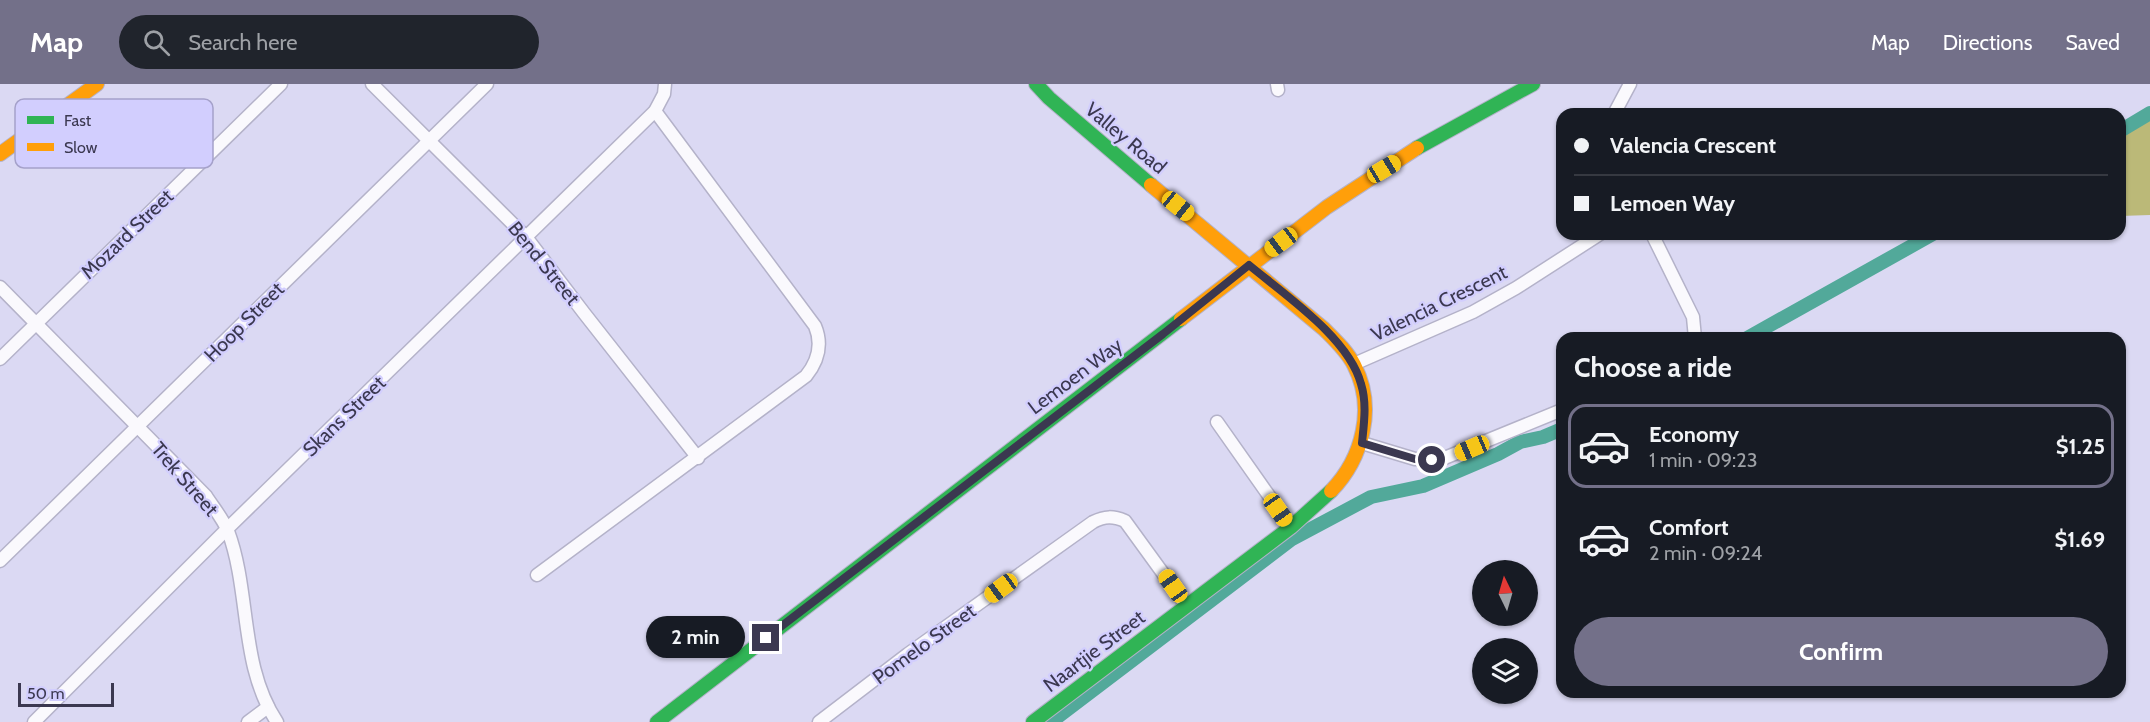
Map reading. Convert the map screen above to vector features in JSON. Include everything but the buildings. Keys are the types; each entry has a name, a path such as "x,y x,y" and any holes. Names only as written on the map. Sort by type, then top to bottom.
{"main road":[{"path":"76,99 97,84"},
{"name":"Valley Road","path":"1036,84 1106,148 1249,265"},
{"name":"Lemoen Way","path":"657,722 1163,334 1249,265 1328,207 1384,169 1480,111 1533,84"},
{"path":"0,154 15,143"},
{"path":"1249,265 1324,329 1342,347 1354,364 1364,394 1362,443"},
{"name":"Naartjie Street","path":"1033,722 1290,527 1344,476 1362,443"}],"street":[{"name":"Mozard Street","path":"213,151 281,84"},
{"name":"Bend Street","path":"372,84 526,237 698,458"},
{"name":"Hoop Street","path":"0,561 487,84"},
{"path":"537,575 806,376 815,365 819,354 820,336 815,326 655,111 664,94 665,84"},
{"path":"1617,108 1630,84"},
{"name":"Skans Street","path":"34,722 227,529 655,111"},
{"name":"Mozard Street","path":"0,359 195,168"},
{"name":"Valencia Crescent","path":"1354,364 1473,312 1516,288 1591,240"},
{"path":"1655,240 1693,317 1694,332"},
{"name":"Trek Street","path":"0,287 206,496 227,529 239,570 250,653 268,707 278,722"},
{"path":"1362,443 1415,459 1442,459 1556,412"},
{"path":"1217,422 1290,527"},
{"name":"Pomelo Street","path":"819,722 928,640 1093,522 1102,518 1109,516 1125,521 1186,605"},
{"path":"248,722 268,707"}],"shaded area":[{"path":"2150,114 2150,215 2126,216 2126,129"}],"waterway":[{"path":"2126,127 2150,113"},
{"path":"1758,332 1922,240"},
{"path":"1051,722 1292,539 1371,497 1423,486 1498,454 1520,442 1556,432"}],"traffic: fast":[{"path":"1036,84 1049,98 1151,185"},
{"path":"1417,148 1533,84"},
{"path":"657,722 1181,319"},
{"path":"1033,722 1291,527 1331,491"}],"traffic: slow":[{"path":"76,99 97,84"},
{"path":"0,154 15,143"},
{"path":"1181,319 1327,207 1417,148"},
{"path":"1151,185 1324,329 1354,365 1361,381 1364,398 1363,431 1351,463 1331,491"}],"route":[{"path":"766,638 1163,334 1249,265 1324,329 1342,347 1354,364 1364,394 1362,443 1415,459 1432,460"}]}
